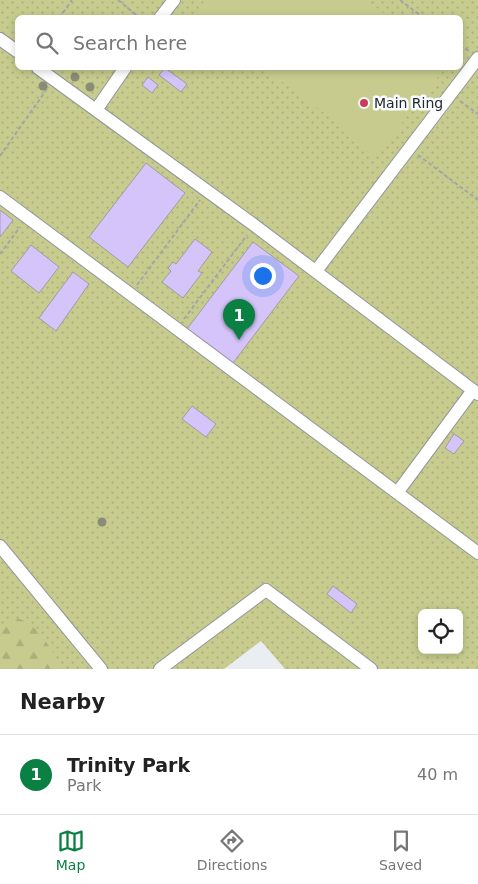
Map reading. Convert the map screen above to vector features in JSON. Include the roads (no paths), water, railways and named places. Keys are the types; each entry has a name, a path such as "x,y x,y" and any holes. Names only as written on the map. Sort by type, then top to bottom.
{"lane":[{"path":"162,15 174,0"},
{"path":"0,39 15,50"},
{"path":"316,271 478,58"},
{"path":"41,70 207,190 476,392 397,493"},
{"path":"96,110 124,70"},
{"path":"0,197 478,553"},
{"path":"0,546 101,669"},
{"path":"160,669 266,590 371,669"}],"place":[{"name":"Main Ring","path":"364,103"},
{"name":"Trinity Park","path":"239,340"}]}
